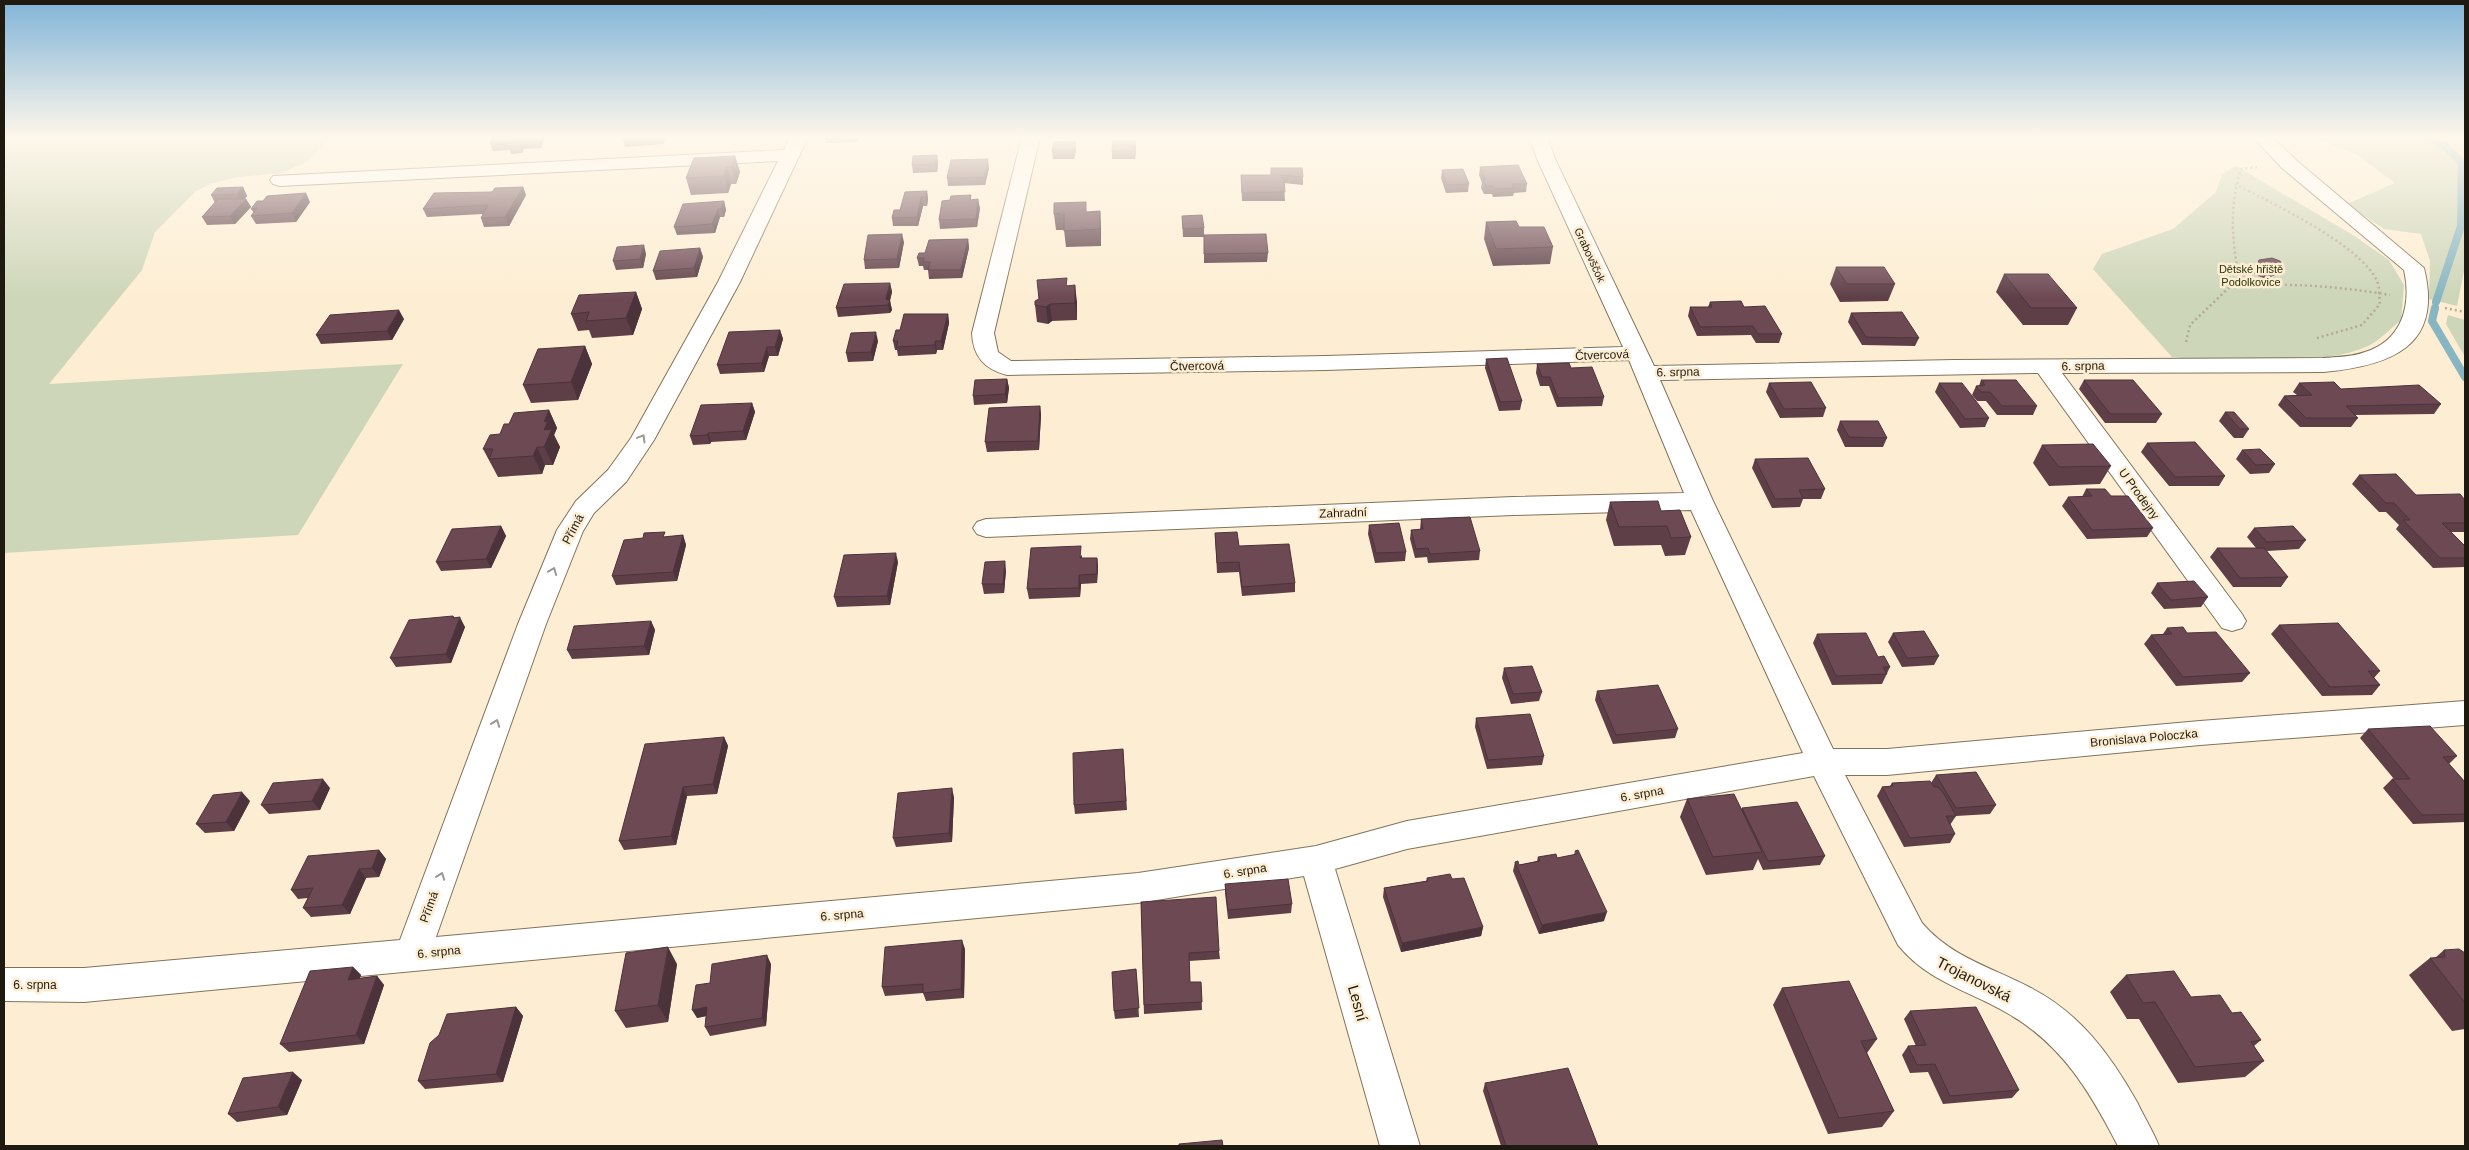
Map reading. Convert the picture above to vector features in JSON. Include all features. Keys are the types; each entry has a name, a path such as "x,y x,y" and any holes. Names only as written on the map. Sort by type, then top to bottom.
{"street":[{"name":"Přímá","path":"412,955 532,624 570,530 585,507 616,476 642,440 729,282 773,191"},
{"name":"Čtvercová","path":"1018,191 983,333 984,350 992,360 1007,368 1346,363 1641,363"},
{"name":"Grabovščok","path":"1560,191 1641,363"},
{"name":"6. srpna","path":"4,985 84,985 1138,888 1316,860 1407,835 1823,762 1803,716 1700,501 1641,363 2045,367 2323,365 2362,361 2388,351 2408,331 2415,315 2417,301 2418,286 2414,268 2320,191"},
{"name":"U Prodejny","path":"2045,367 2232,621"},
{"name":"Zahradní","path":"986,528 1503,506 1700,501"},
{"name":"Bronislava Poloczka","path":"1823,762 1887,762 2200,733 2465,713"},
{"name":"Trojanovská","path":"1823,762 1910,934 1929,956 1980,980 2045,1017 2083,1050 2100,1073 2139,1146"},
{"name":"Lesní","path":"1316,860 1400,1146"}],"path":[{"path":"2189,366 2184,348 2190,325 2238,278 2229,214 2234,191"},
{"path":"2247,191 2304,221 2334,240 2360,261 2376,281 2380,304 2362,325 2304,340"},
{"path":"2238,273 2262,283"},
{"path":"2230,287 2262,283 2303,283 2379,293 2417,301"}],"green space":[{"path":"4,191 197,191 155,232 142,270 49,384 403,364 298,535 4,553"},
{"name":"Dětské hřiště Podolkovice","path":"2278,191 2353,235 2389,260 2404,285 2401,320 2381,338 2368,346 2325,358 2244,361 2172,357 2093,269 2102,254 2173,229 2216,192"},
{"path":"2377,191 2465,191 2465,266 2457,306 2429,299 2430,261 2421,234 2384,229 2347,204"},
{"path":"2448,315 2465,320 2465,357 2446,324"}],"building":[{"path":"215,191 240,191 237,194 211,195"},
{"path":"521,191 505,217 481,218 488,205 423,209 434,193"},
{"path":"927,191 925,197 921,197 917,217 892,218 894,210 900,210 905,192"},
{"path":"1242,191 1285,192 1242,193"},
{"path":"306,193 292,213 251,216 257,208 251,209 257,201 263,201 267,196"},
{"path":"971,195 970,200 978,199 976,219 939,220 942,201 950,200 951,196"},
{"path":"218,199 246,199 230,216 202,217"},
{"path":"724,201 721,209 718,209 712,224 674,227 683,204"},
{"path":"1086,202 1086,212 1100,211 1100,229 1064,231 1064,213 1054,214 1054,203"},
{"path":"1202,215 1204,228 1183,229 1182,216"},
{"path":"1516,221 1519,227 1544,227 1553,247 1496,249 1486,222"},
{"path":"902,234 897,259 864,260 868,235"},
{"path":"1266,234 1268,253 1204,254 1204,235"},
{"path":"968,239 961,270 928,270 930,262 923,262 924,258 917,258 919,253 925,253 929,240"},
{"path":"644,245 640,259 613,261 617,247"},
{"path":"700,248 694,268 653,271 660,251"},
{"path":"2272,258 2280,261 2283,265 2270,270 2258,264 2259,260"},
{"path":"1836,267 1884,267 1895,284 1847,284"},
{"path":"2004,274 2048,274 2077,308 2031,308"},
{"path":"1067,278 1066,286 1075,285 1075,303 1050,304 1046,307 1035,305 1035,301 1039,299 1037,280"},
{"path":"890,283 886,299 890,301 888,305 836,308 844,284"},
{"path":"636,292 626,318 586,321 589,312 571,314 579,295"},
{"path":"1741,301 1744,307 1765,306 1782,334 1758,334 1753,326 1700,327 1690,307 1712,307 1710,302"},
{"path":"399,310 387,331 316,335 330,315"},
{"path":"1902,312 1919,338 1866,337 1851,313"},
{"path":"904,314 948,314 941,341 935,341 935,345 896,347 898,341 893,341 896,330 900,330"},
{"path":"780,330 775,347 767,347 762,363 717,365 729,332"},
{"path":"876,332 871,352 846,353 851,333"},
{"path":"585,346 571,382 523,385 538,349"},
{"path":"1507,358 1522,401 1500,402 1486,359"},
{"path":"1569,363 1571,368 1592,367 1604,397 1558,398 1550,377 1542,377 1537,364"},
{"path":"1007,379 1005,394 973,396 975,380"},
{"path":"1981,380 2016,380 2037,406 2002,406 1990,392 1981,392 1976,386 1985,385"},
{"path":"2084,380 2133,380 2162,414 2110,414"},
{"path":"1811,382 1826,408 1784,409 1769,383"},
{"path":"2334,382 2341,389 2419,385 2441,404 2346,406 2358,418 2306,418 2284,396 2312,395 2299,383"},
{"path":"1939,383 1962,383 1989,418 1965,419"},
{"path":"752,403 743,431 690,436 701,405"},
{"path":"1040,406 1038,441 985,442 989,408"},
{"path":"549,410 544,422 548,421 544,430 552,429 544,447 537,447 533,456 489,459 493,449 483,449 490,435 500,434 504,424 509,424 514,413"},
{"path":"2225,412 2234,412 2249,429 2240,429"},
{"path":"1840,421 1878,421 1887,438 1849,437"},
{"path":"2195,442 2225,476 2175,477 2147,443"},
{"path":"2093,444 2111,466 2059,467 2042,445"},
{"path":"2260,449 2275,464 2256,465 2242,450"},
{"path":"1808,458 1825,489 1799,490 1803,498 1775,499 1755,459"},
{"path":"2396,474 2416,495 2460,494 2465,500 2465,523 2442,523 2465,546 2465,558 2440,558 2403,520 2410,520 2394,503 2386,503 2359,475"},
{"path":"2086,489 2105,489 2111,496 2128,496 2153,528 2092,530 2068,497 2092,496"},
{"path":"1658,501 1661,511 1680,510 1691,537 1671,538 1667,526 1619,527 1610,502"},
{"path":"1470,517 1480,551 1430,554 1428,548 1416,549 1411,530 1423,529 1421,519"},
{"path":"1399,523 1406,552 1376,553 1369,525"},
{"path":"501,526 486,559 436,562 452,529"},
{"path":"2293,526 2306,540 2267,542 2254,528"},
{"path":"665,532 663,537 683,535 673,572 612,576 624,540 643,538 644,533"},
{"path":"1237,532 1239,546 1289,544 1295,583 1242,587 1239,562 1217,563 1215,533"},
{"path":"1081,546 1080,558 1097,558 1097,574 1079,575 1079,588 1027,589 1031,548"},
{"path":"2217,548 2264,548 2288,577 2240,578"},
{"path":"896,553 887,596 834,597 844,555"},
{"path":"1005,561 1003,584 982,584 985,562"},
{"path":"2194,581 2208,597 2171,600 2157,583"},
{"path":"453,616 453,618 460,617 446,654 390,658 409,620"},
{"path":"651,621 644,646 567,650 574,626"},
{"path":"2338,623 2380,671 2368,671 2380,685 2330,687 2279,625"},
{"path":"2183,627 2187,633 2216,632 2250,673 2183,677 2151,635 2172,634 2167,628"},
{"path":"1924,631 1939,656 1907,658 1893,633"},
{"path":"1866,633 1878,657 1884,656 1890,667 1883,667 1887,674 1836,676 1817,634"},
{"path":"1532,666 1542,692 1513,694 1504,668"},
{"path":"1658,685 1678,729 1616,735 1597,691"},
{"path":"1530,714 1544,756 1488,760 1476,718"},
{"path":"2430,726 2457,756 2443,757 2465,782 2465,814 2422,815 2392,779 2410,779 2368,729"},
{"path":"724,737 713,784 683,787 671,836 619,841 645,744"},
{"path":"1123,749 1126,801 1074,805 1073,753"},
{"path":"1976,772 1996,805 1956,808 1936,775"},
{"path":"323,779 312,801 261,805 273,783"},
{"path":"1930,781 1934,787 1938,787 1944,794 1956,816 1946,816 1955,834 1910,838 1882,787 1893,786 1892,783"},
{"path":"952,788 949,833 893,838 898,793"},
{"path":"242,792 226,822 196,824 213,795"},
{"path":"1734,794 1762,852 1713,857 1687,799"},
{"path":"1797,802 1825,856 1768,861 1742,808"},
{"path":"379,850 372,868 359,869 342,905 303,908 313,888 291,890 308,856"},
{"path":"1578,850 1607,912 1542,925 1515,862 1518,861 1519,865 1540,861 1538,857 1556,854 1557,858 1577,854 1575,851"},
{"path":"1450,874 1452,879 1464,878 1483,927 1402,943 1384,888 1428,881 1427,878"},
{"path":"1288,879 1292,904 1228,910 1225,884"},
{"path":"1216,897 1219,951 1189,953 1190,982 1201,982 1202,1002 1144,1005 1141,902"},
{"path":"962,940 961,989 923,993 923,984 882,987 885,947"},
{"path":"668,947 658,1005 615,1011 626,953"},
{"path":"2459,949 2465,953 2465,1003 2430,958 2445,957 2444,950"},
{"path":"767,955 762,1018 705,1027 707,1007 692,1010 696,985 710,983 712,964"},
{"path":"353,967 348,980 377,976 356,1035 280,1044 310,971"},
{"path":"1136,969 1139,1008 1114,1011 1112,972"},
{"path":"2174,971 2191,997 2220,995 2232,1013 2241,1012 2261,1040 2251,1042 2264,1061 2195,1067 2155,1002 2143,1003 2126,975"},
{"path":"1849,981 1877,1039 1861,1041 1894,1111 1839,1118 1782,988"},
{"path":"516,1007 496,1074 418,1081 430,1043 439,1035 447,1014"},
{"path":"1976,1007 2019,1090 1950,1096 1935,1064 1917,1065 1908,1046 1926,1045 1910,1011"},
{"path":"1568,1068 1598,1146 1506,1146 1485,1083"},
{"path":"293,1072 278,1107 228,1114 243,1078"},
{"path":"1222,1140 1223,1146 1179,1146 1179,1144"}],"waterway":[{"path":"2436,302 2461,226 2462,191"},
{"path":"2435,308 2432,321 2465,377"}]}
